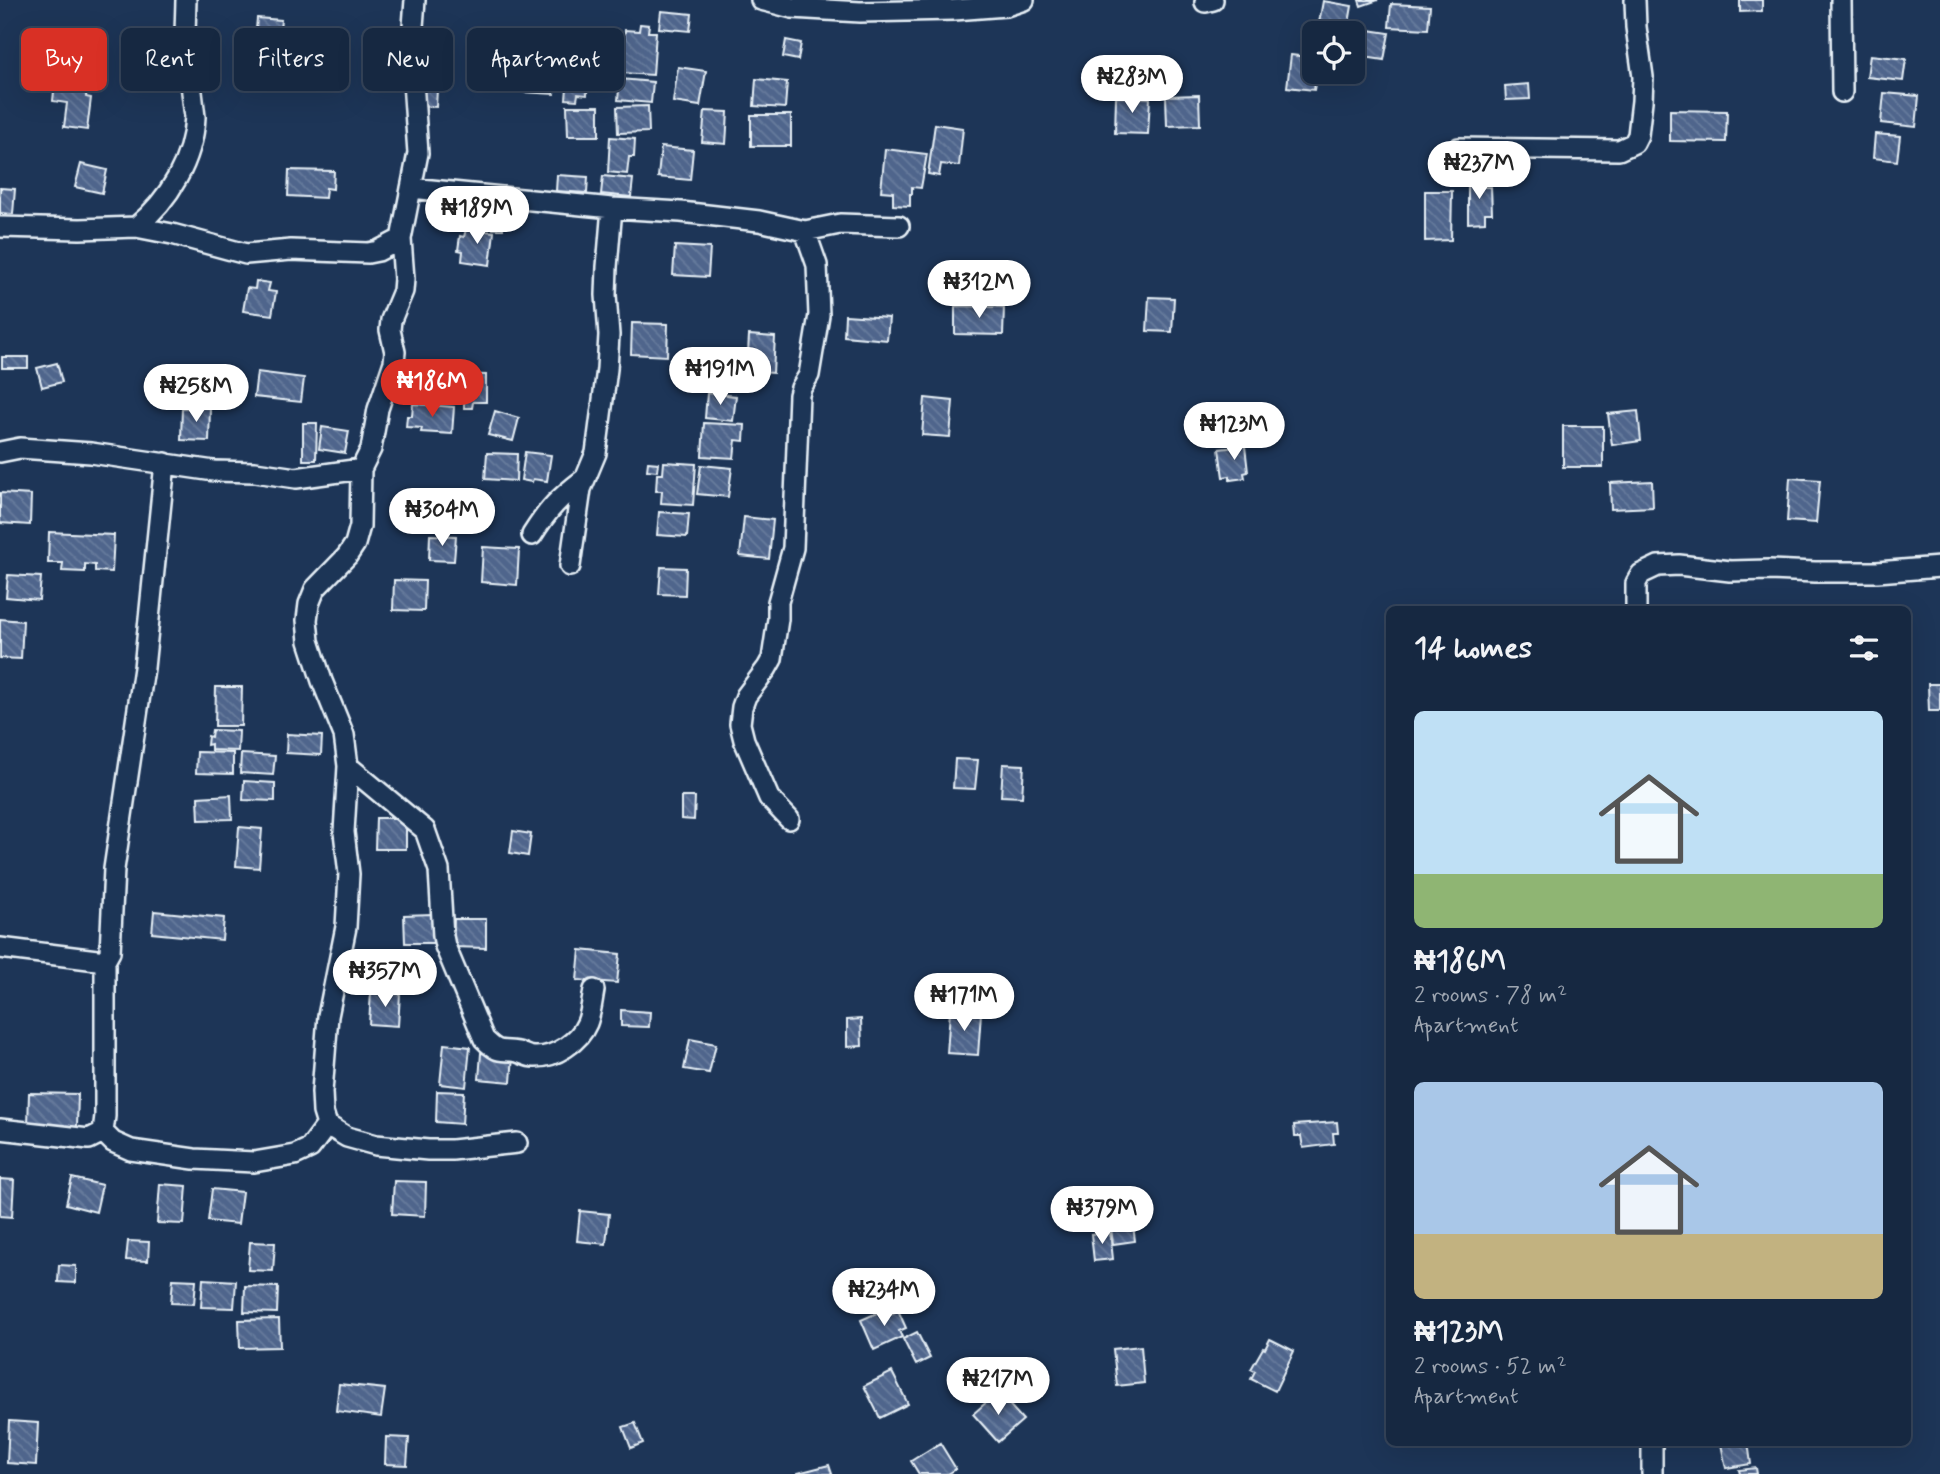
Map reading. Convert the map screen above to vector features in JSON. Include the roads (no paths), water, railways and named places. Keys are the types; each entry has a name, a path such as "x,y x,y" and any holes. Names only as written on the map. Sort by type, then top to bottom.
{"street":[{"path":"136,227 164,200 177,179 194,131 195,117 185,34 187,0"},
{"path":"415,0 411,53 418,153 401,239 403,291 391,320 394,362 378,409 371,449 361,469 360,526 355,544 315,589 307,620 309,641 344,735 348,766 344,832 349,884 346,927 328,1016 323,1112 327,1125 346,1138 389,1146 453,1150 517,1143"},
{"path":"761,0 792,8 860,12 954,10 1006,6 1024,0"},
{"path":"1459,148 1619,150 1634,143 1639,135 1643,78 1635,0"},
{"path":"1841,0 1842,92"},
{"path":"411,188 720,216 805,231 840,224 899,226"},
{"path":"570,566 581,489 596,453 607,369 610,335 606,295 612,208"},
{"path":"0,226 80,229 136,227 246,254 300,250 368,253 401,239"},
{"path":"789,819 769,798 748,751 740,724 746,695 772,659 778,601 793,548 799,395 809,375 819,315 817,265 805,231"},
{"path":"0,452 20,448 91,453 214,471 255,472 296,478 361,469"},
{"path":"103,1132 106,961 110,952 114,869 144,668 164,463"},
{"path":"532,534 549,509 584,479"},
{"path":"1636,606 1636,583 1641,574 1658,566 1678,565 1730,571 1815,572 1877,572 1940,567"},
{"path":"348,766 425,830 439,870 445,946 484,1040 502,1052 516,1052 531,1057 562,1050 574,1042 587,1023 594,990"},
{"path":"0,948 106,961"},
{"path":"103,1132 113,1142 131,1150 254,1163 295,1155 310,1148 327,1125"},
{"path":"0,1129 89,1139 103,1132"},
{"path":"1652,1446 1652,1474"}]}
